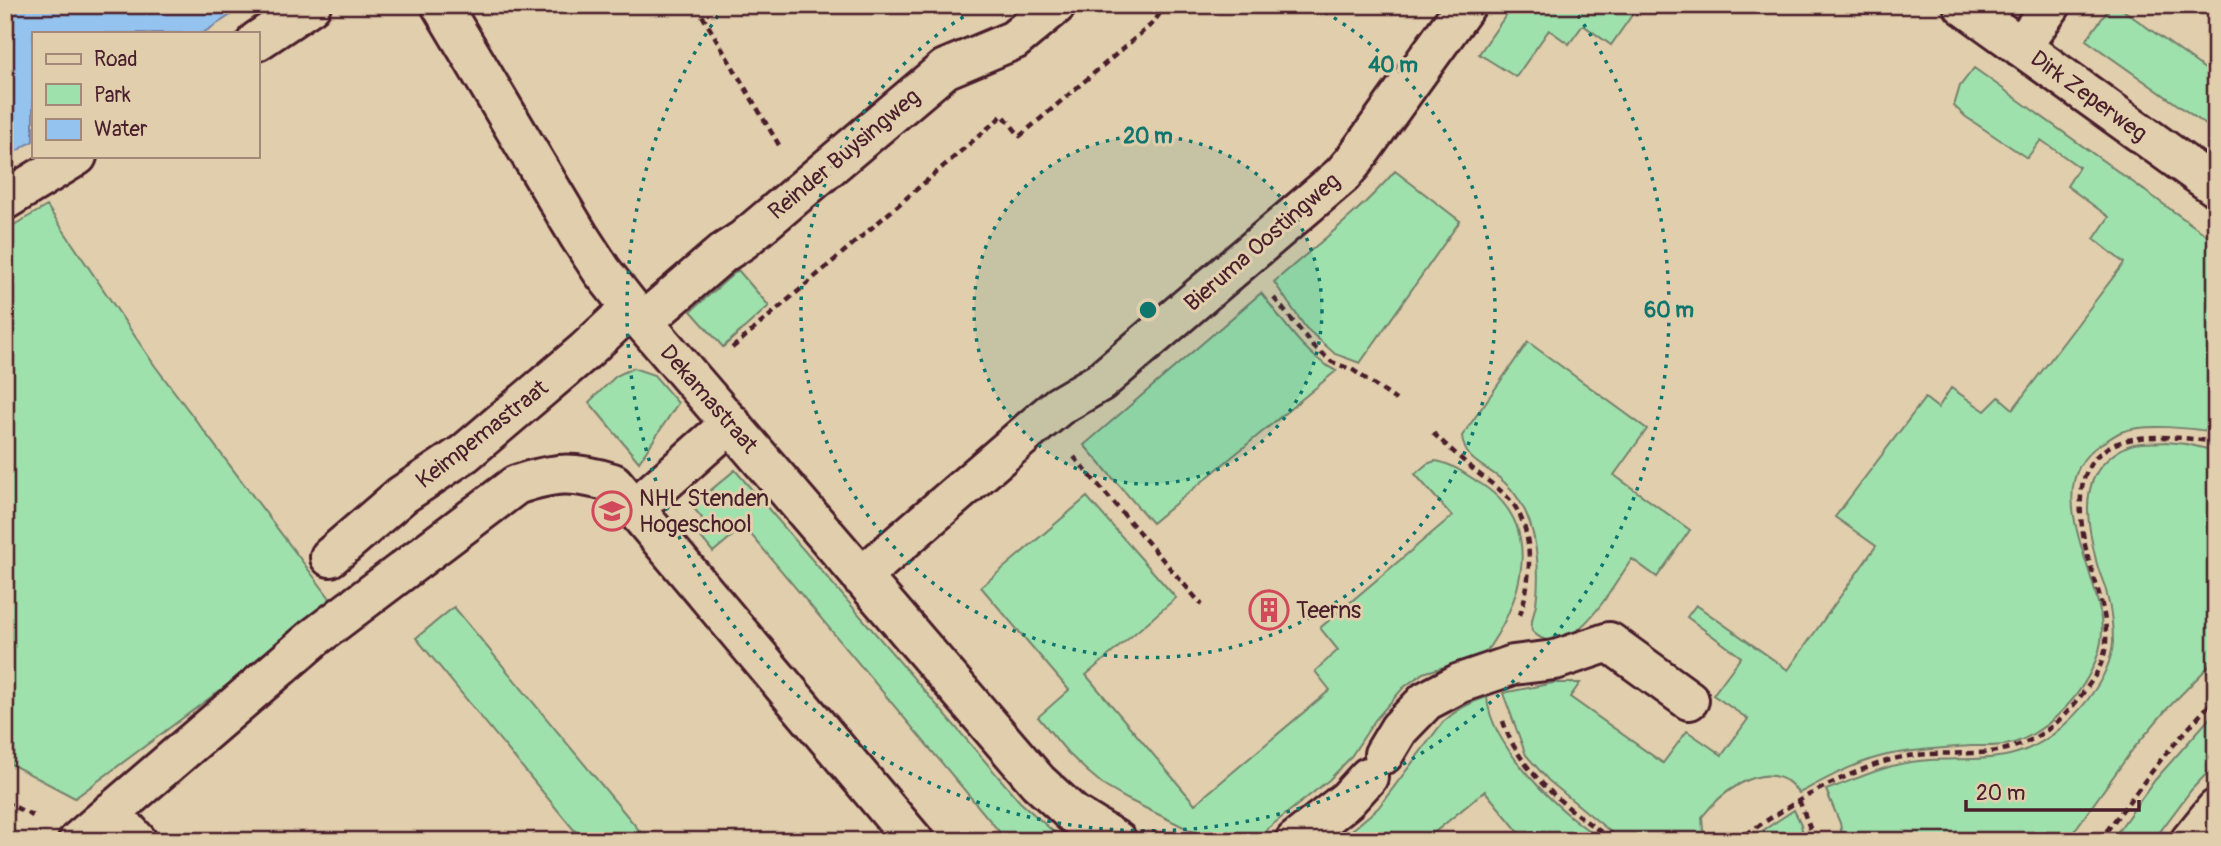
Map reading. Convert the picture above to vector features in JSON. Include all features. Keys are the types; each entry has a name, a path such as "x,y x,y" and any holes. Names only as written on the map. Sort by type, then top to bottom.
{"street":[{"path":"259,40 311,5"},
{"name":"Dekamastraat","path":"441,5 579,236 602,271 637,315 1038,782 1073,814 1117,841"},
{"name":"Reinder Buysingweg","path":"637,315 743,240 945,69 1014,40 1056,5"},
{"name":"Bieruma Oostingweg","path":"860,577 1059,406 1100,382 1342,175 1466,5"},
{"name":"Dirk Zeperweg","path":"1963,5 2216,187"},
{"path":"2021,47 2051,5"},
{"path":"5,200 74,158"},
{"name":"Keimpemastraat","path":"330,557 402,495 465,453 585,351 637,315"},
{"path":"634,509 731,424"},
{"path":"78,841 315,637 516,485 545,475 583,474 612,483 914,841"},
{"path":"1295,841 1347,800 1376,766 1399,729 1426,701 1460,683 1501,670 1555,660 1609,642 1689,700"},
{"path":"2190,841 2216,809"},
{"path":"111,812 137,841"}],"path":[{"path":"696,5 804,188"},
{"path":"694,381 1003,116 1020,136 1153,23 1166,5"},
{"path":"1242,259 1314,347 1332,362 1353,370 1396,400"},
{"path":"1042,421 1202,605"},
{"path":"1433,433 1497,487 1513,504 1524,523 1529,549 1529,575 1524,604 1501,670 1508,737 1523,761 1546,786 1577,814 1614,841"},
{"path":"1736,841 1799,800 1847,775 1894,759 1941,753 2003,751 2024,745 2043,734 2061,719 2095,676 2106,643 2101,597 2085,545 2081,511 2081,491 2085,474 2094,458 2129,438 2178,436 2216,442"},
{"path":"2099,841 2163,757 2216,697"},
{"path":"1799,800 1815,841"}],"green space":[{"path":"1513,5 1639,5 1611,45 1583,25 1569,44 1549,30 1516,77 1479,54"},
{"path":"2112,5 2116,5 2216,77 2216,132 2086,40"},
{"path":"1974,68 2216,242 2216,432 2168,427 2130,429 2102,443 2082,462 2073,484 2073,510 2101,619 2101,642 2088,677 2078,693 2061,713 2042,728 2021,740 1998,746 1922,750 1880,757 1844,770 1799,793 1788,782 1775,776 1751,779 1728,791 1702,817 1703,831 1708,841 1623,841 1548,780 1526,755 1503,693 1553,683 1580,683 1570,697 1663,763 1687,731 1722,755 1748,719 1713,695 1741,657 1687,617 1696,605 1788,670 1876,546 1835,517 1925,398 1938,408 1951,388 1985,411 1999,397 2013,409 2124,263 2094,239 2109,217 2067,186 2079,167 2041,140 2027,158 1954,106 1960,86"},
{"path":"1395,171 1460,221 1360,363 1335,354 1306,328 1274,282 1352,215"},
{"path":"47,206 155,366 335,605 75,798 5,761 5,230"},
{"path":"738,270 769,306 723,347 691,311"},
{"path":"1261,293 1304,346 1336,371 1152,523 1084,445"},
{"path":"1528,342 1647,429 1614,475 1690,530 1657,577 1632,559 1589,619 1561,640 1546,640 1532,631 1538,570 1533,535 1524,509 1507,485 1467,453 1462,436"},
{"path":"633,368 654,375 678,403 639,462 589,402 616,376"},
{"path":"2166,442 2216,451 2216,659 2166,710 2133,749 2067,841 1843,841 1840,823 1826,790 1896,765 1918,761 2001,757 2021,752 2042,742 2062,727 2088,700 2102,678 2113,642 2110,606 2090,534 2088,507 2092,482 2107,460 2123,448 2138,443"},
{"path":"1435,461 1452,466 1478,482 1500,499 1514,519 1520,541 1521,564 1509,612 1483,656 1423,673 1403,688 1375,720 1350,758 1329,780 1267,829 1265,841 1212,841 1127,799 1106,787 1087,771 1038,717 1069,690 981,587 1087,497 1176,598 1086,675 1195,804 1330,690 1315,671 1338,650 1320,628 1452,516 1415,474"},
{"path":"735,470 1020,802 1064,841 1007,841 744,526 713,552 700,536 702,518 692,506"},
{"path":"454,607 648,841 583,841 416,638"},
{"path":"1487,697 1491,717 1501,737 1531,779 1569,815 1605,841 1526,841 1485,791 1424,841 1339,841 1378,808 1443,722 1464,707"},
{"path":"2216,711 2216,764 2192,789 2153,841 2111,841 2155,780"},
{"path":"1794,810 1801,824 1804,841 1747,841"}],"water":[{"path":"5,5 246,5 205,32 32,32 32,142 5,158"}],"place":[{"name":"NHL Stenden Hogeschool","path":"612,511"},
{"name":"Teerns","path":"1269,610"}]}
